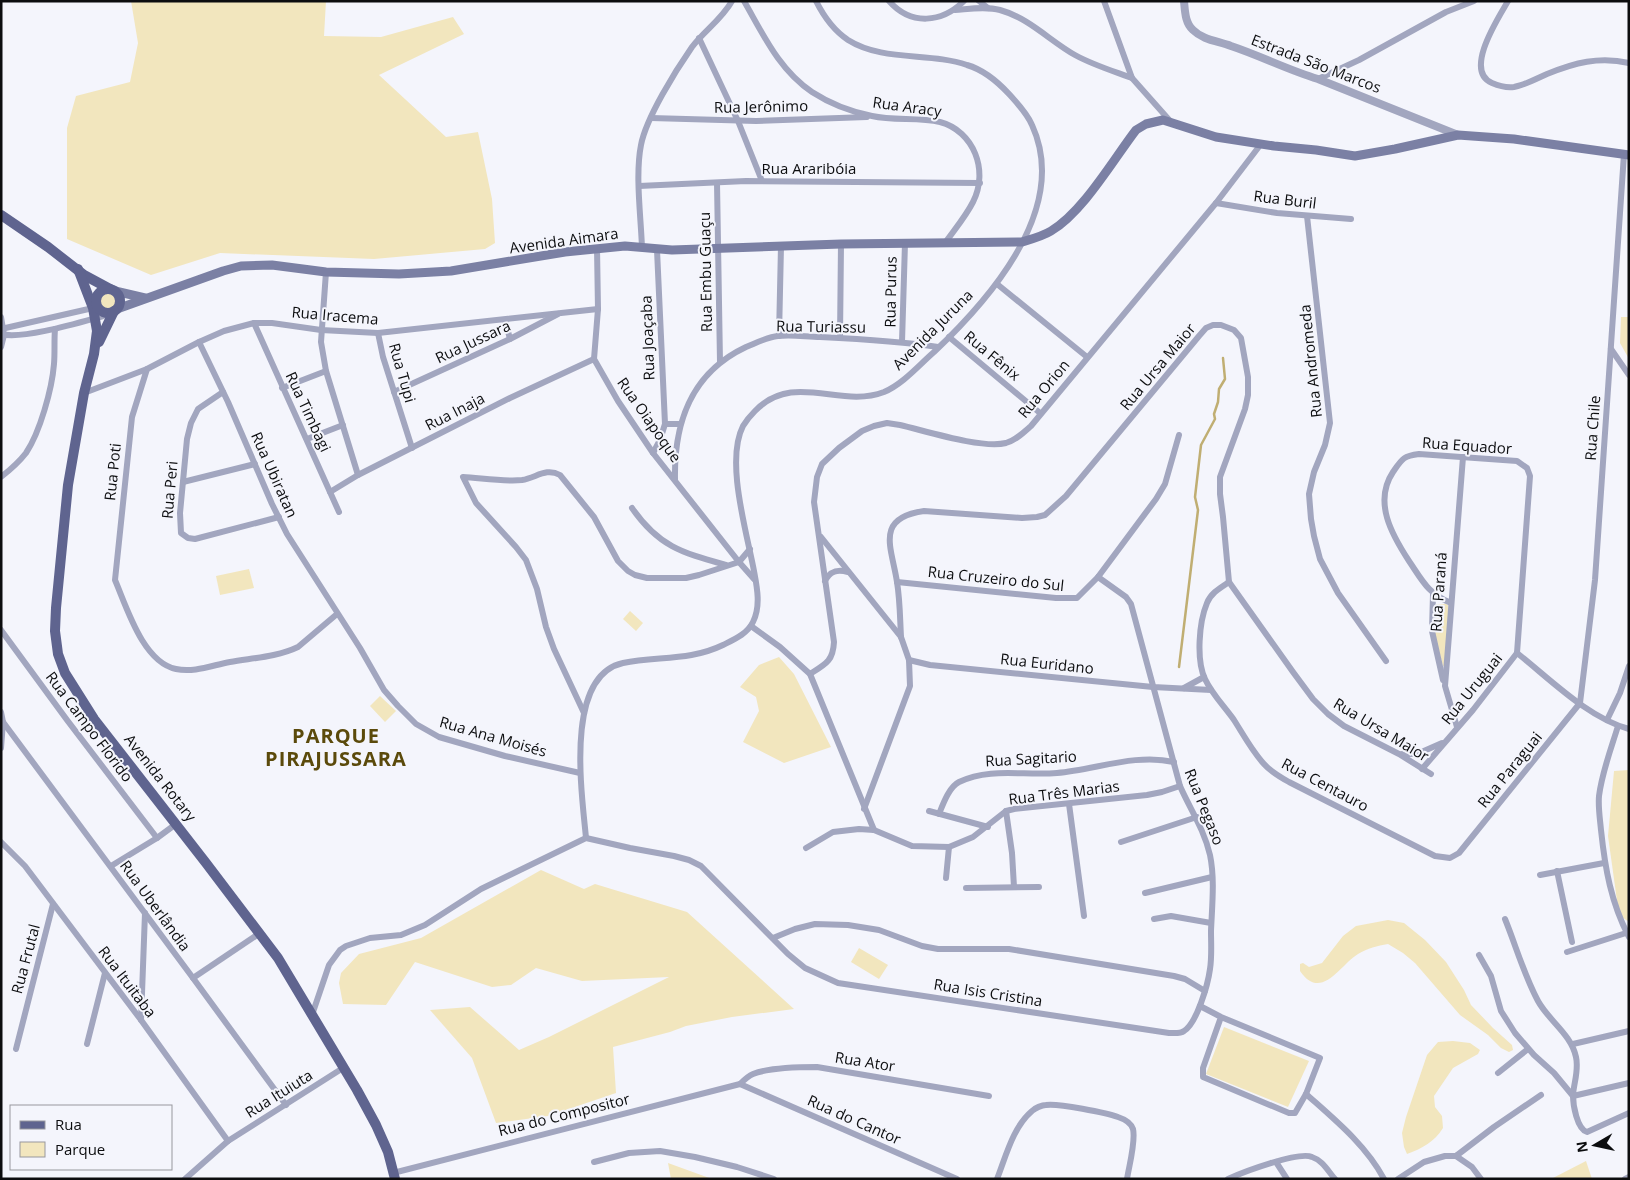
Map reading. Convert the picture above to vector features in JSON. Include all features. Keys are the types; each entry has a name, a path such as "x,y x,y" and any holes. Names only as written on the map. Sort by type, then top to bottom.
{"main road":[{"path":"1022,242 1051,232 1066,220 1090,193 1136,130 1154,121 1163,120 1171,122 1216,137 1355,156 1395,150 1458,135 1514,139 1626,155"},
{"path":"1,215 84,275 113,290 140,298 150,298"},
{"name":"Avenida Aimara","path":"113,311 241,266 272,265 326,272 399,274 451,271 597,248 625,246 657,250 842,244 1022,242"},
{"name":"Avenida Rotary","path":"78,269 93,308 97,331 68,485 56,608 55,631 58,654 65,673 94,719 278,958 376,1125 388,1152 394,1176"},
{"path":"113,290 119,297 119,305 113,311 100,309 96,302 100,292 113,290"},
{"name":"Avenida Rotary","path":"94,354 113,311"}],"street":[{"path":"642,248 639,157 641,144 651,118 681,64 699,38 726,11 732,1"},
{"name":"Rua Aracy","path":"744,1 769,46 796,80 813,92 835,103 872,116 941,122 953,127 966,136 973,146 980,174 980,183"},
{"name":"Avenida Juruna","path":"751,626 757,614 758,603 750,549 737,484 736,466 738,444 743,426 757,409 778,395 790,392 863,396 887,390 900,382 950,337 997,284 1022,242 1037,205 1042,182 1038,142 1031,122 1016,101 997,82 984,72 966,64 877,51 856,44 834,29 816,1"},
{"path":"889,1 901,12 914,18 946,15 955,10 964,1"},
{"path":"979,1 988,8"},
{"path":"1104,1 1132,78 1171,122"},
{"name":"Estrada São Marcos","path":"1184,1 1186,20 1192,29 1201,36 1231,46 1294,72 1318,79 1458,135"},
{"path":"1318,79 1359,60 1446,12 1474,1"},
{"path":"1508,1 1492,29 1484,48 1481,62 1482,73 1487,81 1501,87 1514,87 1579,63 1613,59 1629,63"},
{"path":"955,10 999,9 1020,18 1074,54 1095,65 1132,78"},
{"path":"699,38 738,121 762,181"},
{"name":"Rua Jerônimo","path":"651,118 738,121 872,116"},
{"name":"Rua Orion","path":"810,674 827,663 833,653 834,642 814,502 817,477 822,464 839,448 862,431 887,423 986,444 1008,443 1018,437 1031,426 1216,204 1261,144"},
{"name":"Rua Chile","path":"1580,703 1595,580 1626,155"},
{"name":"Rua Araribóia","path":"640,186 762,181 980,183"},
{"name":"Rua Embu Guaçu","path":"717,183 720,362"},
{"path":"945,242 974,200 980,183"},
{"name":"Rua Buril","path":"1216,204 1307,216 1352,219"},
{"name":"Rua Andromeda","path":"1307,216 1330,423 1309,494 1311,519 1320,558 1338,593 1386,661"},
{"name":"Rua Purus","path":"902,342 904,243"},
{"path":"840,338 842,244"},
{"path":"779,336 781,246"},
{"path":"594,359 598,309 597,248"},
{"name":"Rua Joaçaba","path":"653,452 660,440 665,424 657,250"},
{"path":"326,272 321,342 326,371 358,475"},
{"path":"997,284 1087,357"},
{"path":"3,332 93,308"},
{"name":"Rua Iracema","path":"84,393 147,369 224,331 254,323 272,323 321,330 378,333 598,309"},
{"path":"3,332 55,329 96,318 113,311"},
{"name":"Rua Jussara","path":"394,392 510,339 562,312"},
{"path":"1,318 3,332 1,347"},
{"path":"505,320 510,339"},
{"name":"Rua Timbagi","path":"254,323 339,512"},
{"name":"Rua Ursa Maior","path":"901,637 897,582 890,554 889,540 898,519 909,513 924,511 1022,518 1044,515 1066,496 1199,336 1213,325 1222,325 1234,330 1241,338 1248,377 1248,395 1245,409 1220,477 1229,582 1298,679 1313,699 1328,714 1344,726 1399,754 1431,774"},
{"path":"1,477 19,462 35,437 52,383 55,329"},
{"name":"Rua Tupi","path":"378,333 412,448"},
{"name":"Rua Turiassu","path":"675,479 675,454 680,424 696,390 720,362 758,342 779,336 840,338 902,342 938,348"},
{"name":"Rua Fênix","path":"950,337 1040,413"},
{"name":"Rua Ubiratan","path":"199,342 287,534 337,614"},
{"path":"1611,349 1629,375"},
{"name":"Rua Inaja","path":"330,492 358,475 510,398 594,359"},
{"name":"Rua Oiapoque","path":"594,359 618,401 653,452 755,580"},
{"name":"Rua Poti","path":"147,369 132,417 115,580 136,628 149,652 156,659 176,669 202,668 290,650 303,643 312,633 337,614"},
{"path":"282,388 326,371"},
{"name":"Rua Peri","path":"223,392 204,403 193,416 187,439 181,533 188,538 195,539 279,517"},
{"path":"665,424 680,424"},
{"path":"306,439 343,425"},
{"name":"Rua Cruzeiro do Sul","path":"897,582 1070,599 1077,598 1098,577 1161,491 1165,484 1179,435"},
{"name":"Rua Equador","path":"1452,603 1433,594 1394,538 1386,511 1384,490 1387,481 1402,459 1408,455 1419,454 1517,462 1527,468 1530,476 1517,653"},
{"name":"Rua Paraná","path":"1458,727 1444,686 1463,457"},
{"path":"183,482 255,464"},
{"path":"584,713 554,649 537,589 526,560 476,503 463,477 523,480 548,472 556,472 594,517 618,561 628,571 646,578 686,578 699,575 739,562 750,549"},
{"path":"632,508 652,531 681,552 728,565"},
{"path":"820,536 901,637 909,660 910,686 864,809"},
{"path":"825,582 828,575 832,572 838,570 849,572"},
{"name":"Rua Pegaso","path":"1098,577 1126,597 1130,604 1180,786 1197,817 1210,856 1212,877 1210,969 1200,1006"},
{"name":"Rua Centauro","path":"1229,582 1216,590 1207,602 1200,656 1204,677 1211,690 1223,704 1264,765 1275,774 1435,856 1450,858 1459,853"},
{"path":"1433,594 1432,631 1444,686"},
{"name":"Rua Ana Moisés","path":"337,614 360,648 384,690 416,724 439,737 505,756 580,773"},
{"path":"586,838 580,773 584,713 588,697 596,682 608,669 620,664 693,656 711,650 743,634 751,626 810,674 874,830 860,829 833,832 806,848"},
{"name":"Rua Campo Florido","path":"1,630 157,838"},
{"path":"1517,653 1580,703 1618,726 1629,729"},
{"name":"Rua Uruguai","path":"1422,769 1473,710 1517,653"},
{"name":"Rua Euridano","path":"909,660 930,665 1153,687 1211,690"},
{"path":"1607,720 1620,693 1629,666"},
{"path":"1183,689 1204,677"},
{"name":"Rua Paraguai","path":"1459,853 1580,703"},
{"path":"1,712 3,722 1,748"},
{"name":"Rua Uberlândia","path":"3,722 286,1105"},
{"path":"1567,952 1628,935 1615,909 1604,863 1599,807 1603,775 1618,726"},
{"name":"Rua Uruguai","path":"1399,754 1417,754 1445,741"},
{"name":"Rua Sagitario","path":"939,814 946,798 956,783 979,774 1017,772 1055,774 1141,760 1159,759 1174,762"},
{"name":"Rua Três Marias","path":"874,830 912,846 949,847 974,837 1006,811 1014,808 1147,795 1180,786"},
{"path":"1069,804 1084,916"},
{"path":"1006,811 1012,853 1014,887"},
{"path":"929,812 988,827"},
{"path":"1121,842 1197,817"},
{"path":"111,866 176,824"},
{"path":"312,1015 329,965 340,950 346,946 370,938 401,935 425,925 481,889 586,838 689,860 701,866 773,938 795,928 815,924 848,925 879,930 922,946 938,949 1009,949 1174,976 1185,979 1205,990"},
{"name":"Rua Ituitaba","path":"1,842 25,866 141,1020 228,1141"},
{"path":"946,878 949,847"},
{"path":"1540,875 1604,863"},
{"path":"1557,871 1572,942"},
{"path":"1145,893 1212,877"},
{"path":"966,888 1038,887"},
{"name":"Rua Frutal","path":"16,1049 53,904"},
{"path":"141,1020 145,913"},
{"path":"1154,918 1171,916 1212,923"},
{"path":"1505,919 1526,975 1538,1000 1547,1014 1573,1044 1578,1067 1573,1096 1579,1126 1582,1131 1594,1130 1629,1113"},
{"path":"193,978 260,933"},
{"name":"Rua Isis Cristina","path":"773,938 805,968 838,983 1169,1033 1185,1031 1200,1006"},
{"path":"1479,955 1490,976 1501,1011 1515,1033 1528,1049 1554,1073 1573,1096"},
{"path":"87,1044 105,972"},
{"path":"1200,1006 1221,1017 1320,1058 1306,1094 1296,1113 1289,1113 1203,1077 1203,1068 1221,1017"},
{"path":"1573,1044 1629,1031"},
{"path":"1498,1073 1528,1049"},
{"name":"Rua Ator","path":"740,1084 753,1074 803,1067 817,1067 989,1096"},
{"name":"Rua Ituiuta","path":"185,1179 228,1141 343,1068"},
{"path":"1573,1096 1629,1083"},
{"name":"Rua do Compositor","path":"394,1176 740,1084"},
{"name":"Rua do Cantor","path":"740,1084 957,1179"},
{"path":"1306,1094 1344,1129 1369,1157 1384,1179"},
{"path":"1456,1156 1541,1095"},
{"path":"997,1179 1017,1130 1026,1116 1034,1109 1046,1105 1063,1106 1118,1117 1128,1122 1132,1129 1133,1140 1127,1179"},
{"path":"594,1162 628,1154 660,1151 737,1167 774,1179"},
{"path":"1228,1179 1276,1162 1309,1155 1321,1162 1335,1179"},
{"path":"1398,1179 1406,1176 1424,1162 1444,1156 1456,1156 1472,1166 1481,1179"},
{"path":"1276,1162 1288,1179"},
{"path":"1625,1179 1629,1177"}],"green space":[{"path":"131,1 326,1 324,36 381,37 453,17 464,34 379,75 446,137 478,132 492,199 495,243 485,249 374,259 220,253 151,275 67,239 67,128 76,96 130,82 138,43"},
{"path":"108,293 114,295 116,301 114,307 108,309 102,307 100,301 102,295"},
{"path":"1621,317 1629,317 1629,359 1620,343"},
{"path":"249,569 254,588 220,595 216,576"},
{"path":"1435,605 1448,605 1445,666 1443,666 1435,636"},
{"path":"630,611 643,623 636,631 623,619"},
{"path":"779,657 794,674 831,747 784,763 743,742 759,711 756,697 740,687 759,665"},
{"path":"380,696 396,711 385,722 370,706"},
{"path":"1629,770 1629,922 1619,915 1608,836 1614,771"},
{"path":"541,870 584,889 595,884 687,912 794,1009 732,1017 686,1026 613,1047 616,1093 548,1116 496,1123 472,1058 430,1010 470,1007 519,1050 669,977 582,981 536,968 511,985 492,987 415,962 386,1005 343,1004 339,983 341,973 359,954 421,938"},
{"path":"1388,920 1404,923 1425,940 1446,962 1471,1005 1512,1045 1513,1050 1509,1052 1501,1048 1488,1035 1460,1015 1415,963 1388,944 1373,947 1358,954 1323,982 1315,983 1308,980 1300,971 1300,964 1303,963 1309,967 1322,963 1343,936 1356,926"},
{"path":"859,948 888,965 879,979 851,962"},
{"path":"1224,1027 1309,1061 1288,1107 1206,1074"},
{"path":"1438,1042 1470,1043 1480,1050 1478,1054 1453,1068 1434,1096 1435,1107 1442,1116 1443,1128 1428,1144 1407,1154 1402,1133 1427,1055"},
{"path":"1586,1161 1592,1179 1551,1179"},
{"path":"668,1163 712,1179 671,1179"}],"waterway":[{"path":"1179,667 1198,510 1195,497 1201,445 1215,419 1214,414 1218,402 1219,389 1225,379 1223,358"}],"district":[{"name":"PARQUE PIRAJUSSARA","path":"336,748"}]}
